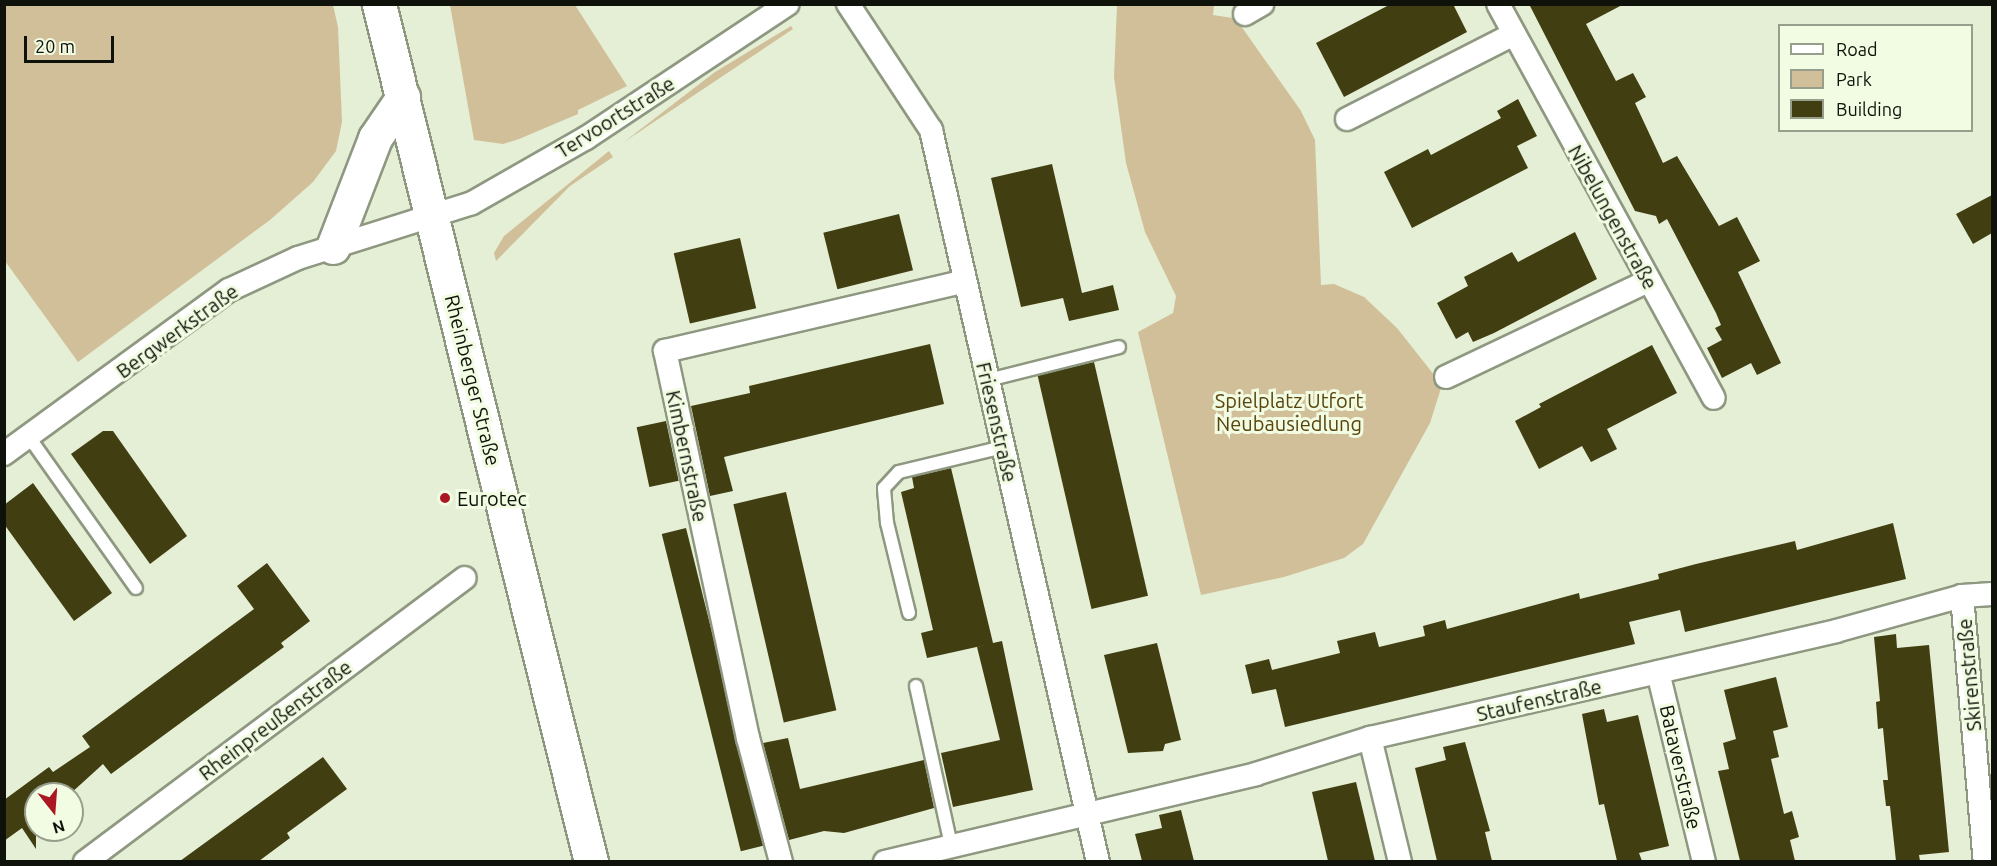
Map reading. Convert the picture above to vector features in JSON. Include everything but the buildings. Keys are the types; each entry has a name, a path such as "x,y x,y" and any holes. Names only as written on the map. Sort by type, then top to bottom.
{"main road":[{"name":"Rheinberger Straße","path":"379,4 433,214 591,861"},
{"path":"333,247 375,138 403,97"}],"street":[{"name":"Tervoortstraße","path":"433,214 472,203 586,138 788,4"},
{"name":"Friesenstraße","path":"848,4 931,130 1098,861"},
{"name":"Nibelungenstraße","path":"1498,4 1714,398"},
{"path":"1347,119 1514,34"},
{"name":"Bergwerkstraße","path":"4,454 229,290 333,247 433,214"},
{"name":"Kimbernstraße","path":"780,861 748,738 665,351 966,281"},
{"path":"1446,377 1648,281"},
{"name":"Rheinpreußenstraße","path":"85,861 465,578"},
{"name":"Staufenstraße","path":"1086,812 1256,774 1370,738 1658,672 1962,596 1992,594"},
{"name":"Skirenstraße","path":"1962,596 1985,861"},
{"name":"Bataverstraße","path":"1658,672 1704,861"},
{"path":"1370,738 1400,861"},
{"path":"885,861 1086,812"}],"lane":[{"path":"988,380 1119,347"},
{"path":"28,437 136,588"},
{"path":"909,613 883,502 890,477 1003,447"},
{"path":"916,686 951,845"}],"green space":[{"path":"4,5 333,5 338,27 342,122 336,151 313,182 270,220 78,362 5,261"},
{"path":"450,5 575,5 627,86 578,110 578,114 519,139 503,144 474,140"},
{"name":"Spielplatz Utfort Neubausiedlung","path":"1117,5 1214,5 1213,15 1233,18 1241,26 1301,111 1315,140 1321,285 1334,284 1364,297 1397,328 1442,385 1430,423 1363,544 1344,558 1284,577 1201,595 1138,332 1173,313 1176,296 1145,232 1126,163 1114,77"},
{"path":"791,26 793,29 624,142 715,72"},
{"path":"609,151 613,157 570,186 496,261 494,253 504,236"}],"place":[{"name":"Eurotec","path":"445,498"}]}
